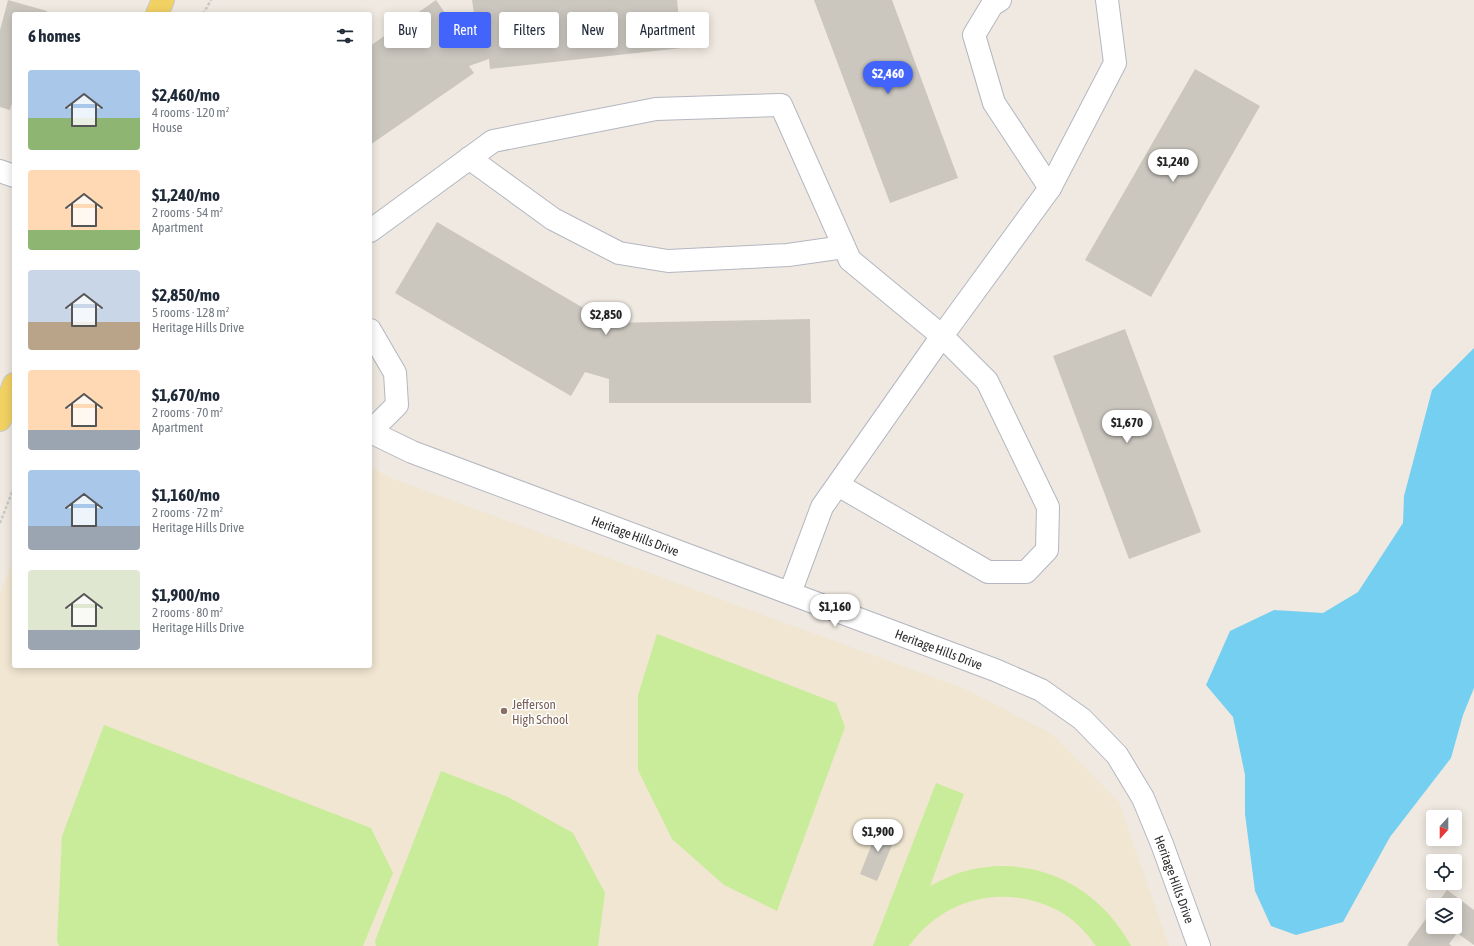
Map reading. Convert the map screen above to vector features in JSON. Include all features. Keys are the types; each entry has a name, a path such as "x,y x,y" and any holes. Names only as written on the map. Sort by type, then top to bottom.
{"main road":[{"path":"158,12 163,0"},
{"path":"0,420 12,389"}],"street":[{"path":"1000,0 992,5 974,35 994,103 1050,188"},
{"path":"790,593 822,507 942,336 1050,188 1115,63 1107,0"},
{"path":"372,230 493,141 656,109 781,105 850,260 942,336 987,381 1048,507 1046,550 1026,572 988,572 838,485"},
{"path":"469,158 553,219 618,253 668,261 788,255 844,247"},
{"path":"0,171 12,175"},
{"path":"372,333 395,373 397,405 372,429"},
{"name":"Heritage Hills Drive","path":"372,431 378,436 412,452 995,670 1040,690 1082,719 1117,755 1143,798 1162,844 1199,946"}],"path":[{"path":"204,12 211,0"},
{"path":"0,523 12,492"}],"shaded area":[{"name":"Jefferson High School","path":"372,467 388,477 965,689 1052,734 1119,802 1169,946 0,946 0,594 12,562 12,668 372,668"}],"green space":[{"path":"657,634 836,703 845,727 777,911 724,885 672,839 638,770 638,695"},
{"path":"104,725 371,828 393,873 363,946 59,946 57,941 62,836"},
{"path":"441,771 508,797 573,833 605,893 598,946 376,946 375,941"},
{"path":"936,783 964,794 930,886 961,872 991,867 1016,867 1040,871 1062,879 1083,891 1101,906 1118,925 1131,946 1096,946 1079,926 1059,911 1039,902 1018,898 997,897 977,900 958,906 940,916 923,929 909,946 873,946"}],"water":[{"path":"1474,348 1474,688 1463,715 1451,758 1390,837 1343,922 1296,935 1271,926 1255,891 1245,814 1245,775 1233,717 1206,685 1230,631 1274,610 1323,613 1358,592 1403,523 1404,496 1432,390"}],"building":[{"path":"8,0 47,11 12,12 12,103 10,110 0,107 0,30"},
{"path":"436,0 444,12 439,12 439,48 491,48 491,12 474,12 472,0 677,0 678,12 626,12 626,48 682,48 490,69 489,59 469,66 474,73 372,144 372,45 384,36 384,48 431,48 431,12 419,12"},
{"path":"814,0 892,0 958,178 890,203"},
{"path":"1195,69 1260,106 1151,297 1085,260"},
{"path":"437,222 609,323 810,319 811,403 609,403 609,379 585,372 571,396 395,293"},
{"path":"1125,329 1201,532 1129,559 1053,356"},
{"path":"879,826 897,833 877,881 860,874"},
{"path":"1447,890 1458,898 1441,898"},
{"path":"1462,901 1474,910 1474,945 1458,934 1462,934"},
{"path":"1426,919 1426,934 1456,934 1449,944 1452,946 1407,945"}],"place":[{"name":"Jefferson High School","path":"504,711"}]}
